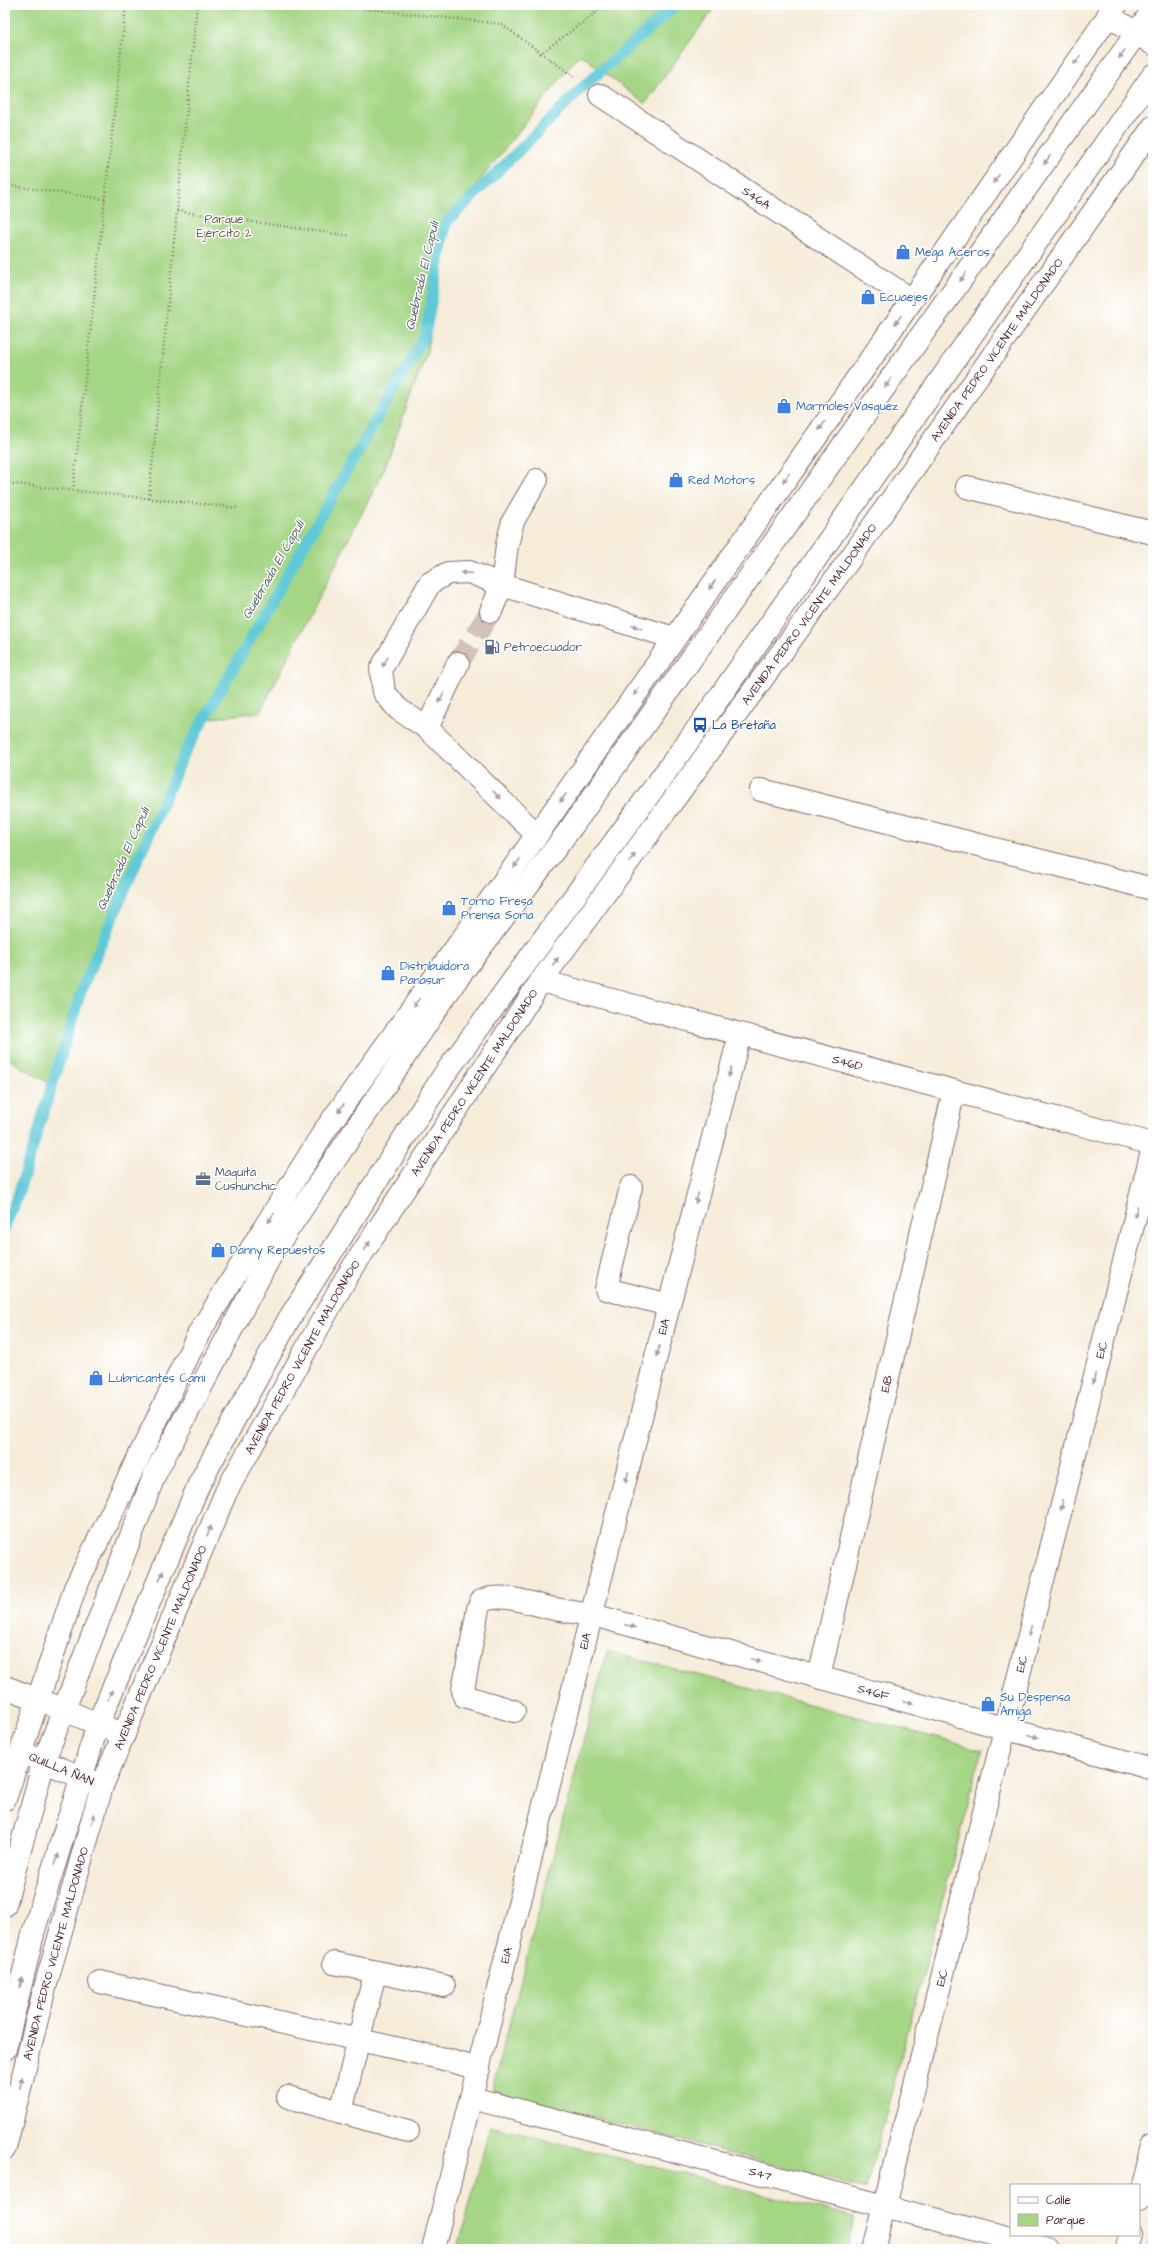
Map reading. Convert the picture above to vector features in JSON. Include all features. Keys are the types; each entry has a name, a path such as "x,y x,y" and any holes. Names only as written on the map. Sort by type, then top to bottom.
{"street":[{"path":"5,1799 12,1749 37,1699 75,1588 199,1333 325,1130 537,835 912,300 1112,10 1145,39"},
{"path":"5,1905 44,1761 155,1474 272,1253 454,983 573,825 1145,39 1153,10"},
{"path":"5,2049 34,1930 93,1781 98,1724 199,1484 290,1319 444,1075 700,725 1153,75"},
{"name":"S46A","path":"600,95 912,300"},
{"name":"AVENIDA PEDRO VICENTE MALDONADO","path":"5,2148 44,1992 93,1781 124,1735 226,1492 346,1278 541,982 852,556 1153,126"},
{"path":"491,611 502,585 507,545 513,521 537,480"},
{"path":"967,487 1153,533"},
{"path":"537,835 427,728 398,709 384,692 381,669 430,583 448,573 469,572 502,585 674,638"},
{"path":"427,728 458,663"},
{"path":"761,790 1153,889"},
{"name":"S46D","path":"541,982 954,1091 1153,1146"},
{"name":"E1A","path":"433,2249 593,1615 669,1305 740,1034"},
{"name":"E1B","path":"819,1677 954,1091"},
{"name":"E1C","path":"873,2249 1153,1146"},
{"path":"631,1187 606,1289 669,1305"},
{"name":"S46F","path":"514,1711 464,1696 463,1690 481,1601 490,1597 503,1597 552,1609 593,1615 1153,1769"},
{"path":"5,1686 124,1735"},
{"name":"QUILLA ÑAN","path":"12,1749 93,1781"},
{"path":"334,1963 375,1973 444,1986"},
{"path":"341,2112 360,2040 375,1973"},
{"path":"100,1982 440,2058 479,2069"},
{"path":"288,2097 408,2131"},
{"name":"S47","path":"472,2098 1048,2249"},
{"path":"1140,2196 1153,2146"},
{"path":"1126,2249 1130,2236"}],"path":[{"path":"73,490 126,5"},
{"path":"149,498 197,5"},
{"path":"331,5 501,24 555,64"},
{"path":"540,54 606,5"},
{"path":"5,185 105,199"},
{"path":"177,211 351,236"},
{"path":"5,483 238,508"}],"green space":[{"name":"Parque Ejército 2","path":"5,5 716,5 645,104 580,54 446,223 427,351 384,470 260,712 204,719 82,988 52,1085 5,1057"},
{"path":"607,1651 982,1750 866,2189 492,2090"},
{"path":"490,2126 855,2217 847,2249 458,2249"},
{"path":"1153,2225 1153,2249 1147,2249"}],"waterway":[{"name":"Quebrada El Capuli","path":"5,1227 18,1195 82,988 184,754 425,335 446,223 585,85 676,5"}],"tunnel":[{"path":"458,663 491,611"}],"place":[{"name":"Mega Aceros","path":"903,252"},
{"name":"Ecuaejes","path":"868,297"},
{"name":"Marmoles Vasquez","path":"784,406"},
{"name":"Red Motors","path":"676,480"},
{"name":"Petroecuador","path":"492,647"},
{"name":"La Bretaña","path":"700,725"},
{"name":"Torno Fresa Prensa Soria","path":"449,908"},
{"name":"Distribuidora Panasur","path":"388,973"},
{"name":"Maquita Cushunchic","path":"203,1179"},
{"name":"Danny Repuestos","path":"218,1250"},
{"name":"Lubricantes Cami","path":"96,1378"},
{"name":"Su Despensa Amiga","path":"988,1704"}]}
